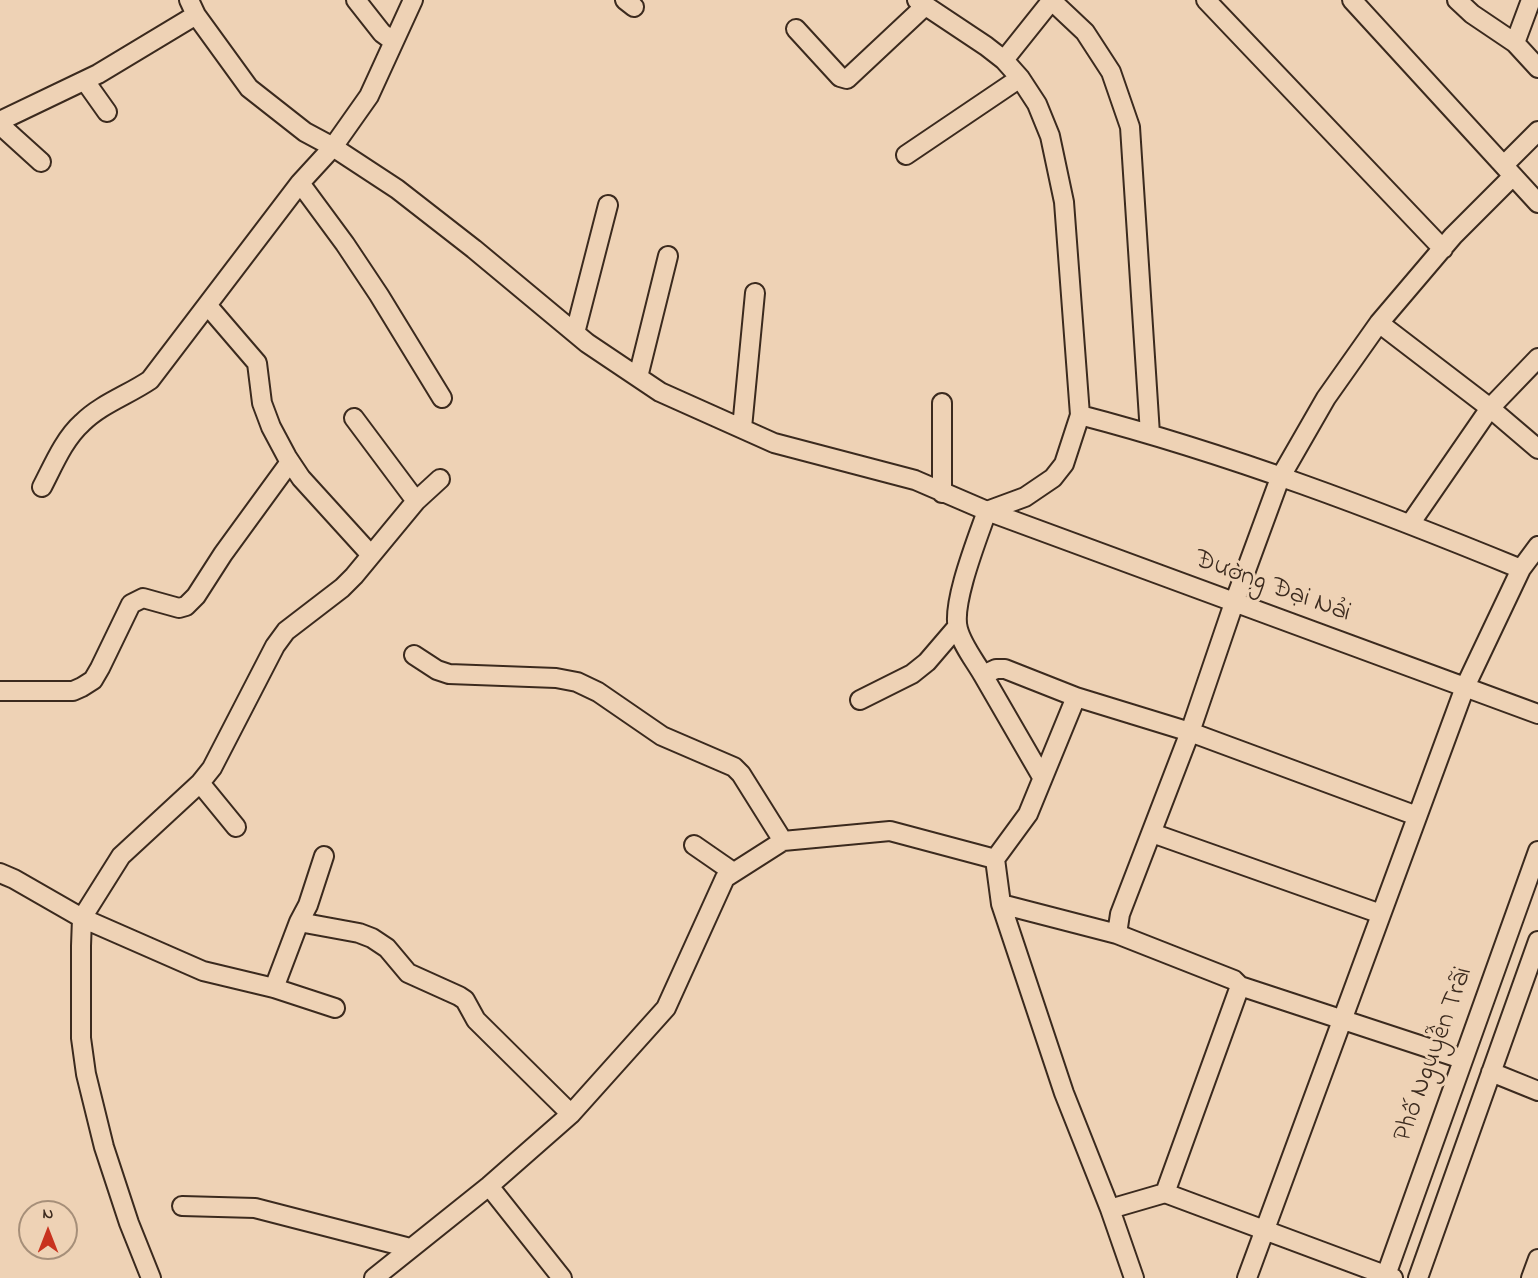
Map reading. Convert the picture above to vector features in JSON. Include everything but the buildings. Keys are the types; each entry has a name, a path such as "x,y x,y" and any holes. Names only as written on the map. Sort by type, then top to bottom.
{"street":[{"path":"356,0 378,28 393,41"},
{"path":"42,487 70,437 81,423 150,380 300,183 333,147 369,96 413,0"},
{"path":"1004,60 1052,0 1085,32 1111,72 1130,127 1150,434"},
{"path":"1206,0 1443,249"},
{"path":"1352,0 1538,203"},
{"path":"1457,0 1472,14 1515,43 1538,68"},
{"path":"1515,43 1531,0"},
{"path":"796,29 840,77 847,79 921,3 986,46 1004,60 1020,78 1037,104 1050,136 1064,202 1080,415 1064,464 1053,478 1025,497 987,511 964,577 957,627 927,662 912,674 860,700"},
{"path":"41,162 0,123 85,81 192,8"},
{"name":"Đường Đại Nải","path":"192,8 249,88 305,132 333,147 397,189 474,249 587,343 660,392 774,443 915,480 987,511 1538,714"},
{"path":"906,155 1020,78"},
{"path":"85,81 107,112"},
{"path":"1117,934 1120,914 1190,732 1233,603 1280,478 1326,398 1380,323 1509,171 1538,131"},
{"path":"300,183 379,295 442,398"},
{"path":"575,333 608,205"},
{"path":"638,377 668,256"},
{"path":"741,428 755,293"},
{"path":"208,306 257,363 262,403 271,427 290,462 301,478 371,555"},
{"path":"1380,323 1490,408 1538,449"},
{"path":"1410,524 1490,408 1538,358"},
{"path":"942,403 942,493"},
{"path":"1080,415 1150,434 1280,478 1410,524 1521,569"},
{"path":"354,418 416,501"},
{"path":"0,691 73,691 93,680 131,604 143,598 179,608 186,606 290,462"},
{"path":"151,1278 129,1223 104,1147 86,1074 81,1038 82,918 122,856 200,783 212,768 275,646 286,631 342,588 416,501 441,479"},
{"path":"1247,1278 1465,687 1521,569 1538,546"},
{"path":"957,627 1042,777"},
{"path":"414,655 437,670 449,674 556,678 577,682 598,692 662,736 734,767 741,774 783,841"},
{"path":"983,675 1000,668 1076,697 1190,732 1417,816"},
{"path":"1076,697 1028,814 995,859 1001,904 1064,1093 1110,1209 1134,1278"},
{"path":"200,783 236,827"},
{"path":"374,1278 489,1186 571,1114 666,1008 720,888 725,878 733,872 783,841 890,831 995,859"},
{"path":"1152,832 1381,914"},
{"path":"694,845 733,872"},
{"name":"Phố Nguyễn Trãi","path":"1388,1277 1462,1059 1538,851"},
{"path":"274,988 299,922 308,905 324,856"},
{"path":"0,873 82,918 203,971 274,988 335,1008"},
{"path":"1001,904 1117,934 1233,980 1240,986 1462,1059"},
{"path":"299,922 359,933 372,938 387,948 408,973 465,1000 476,1020 571,1114"},
{"path":"1418,1278 1538,941"},
{"path":"1165,1193 1240,986"},
{"path":"1491,1072 1538,1091"},
{"path":"489,1186 562,1278"},
{"path":"1110,1209 1165,1193 1388,1277"},
{"path":"182,1206 255,1208 410,1248"},
{"path":"1531,1278 1538,1259"}]}
